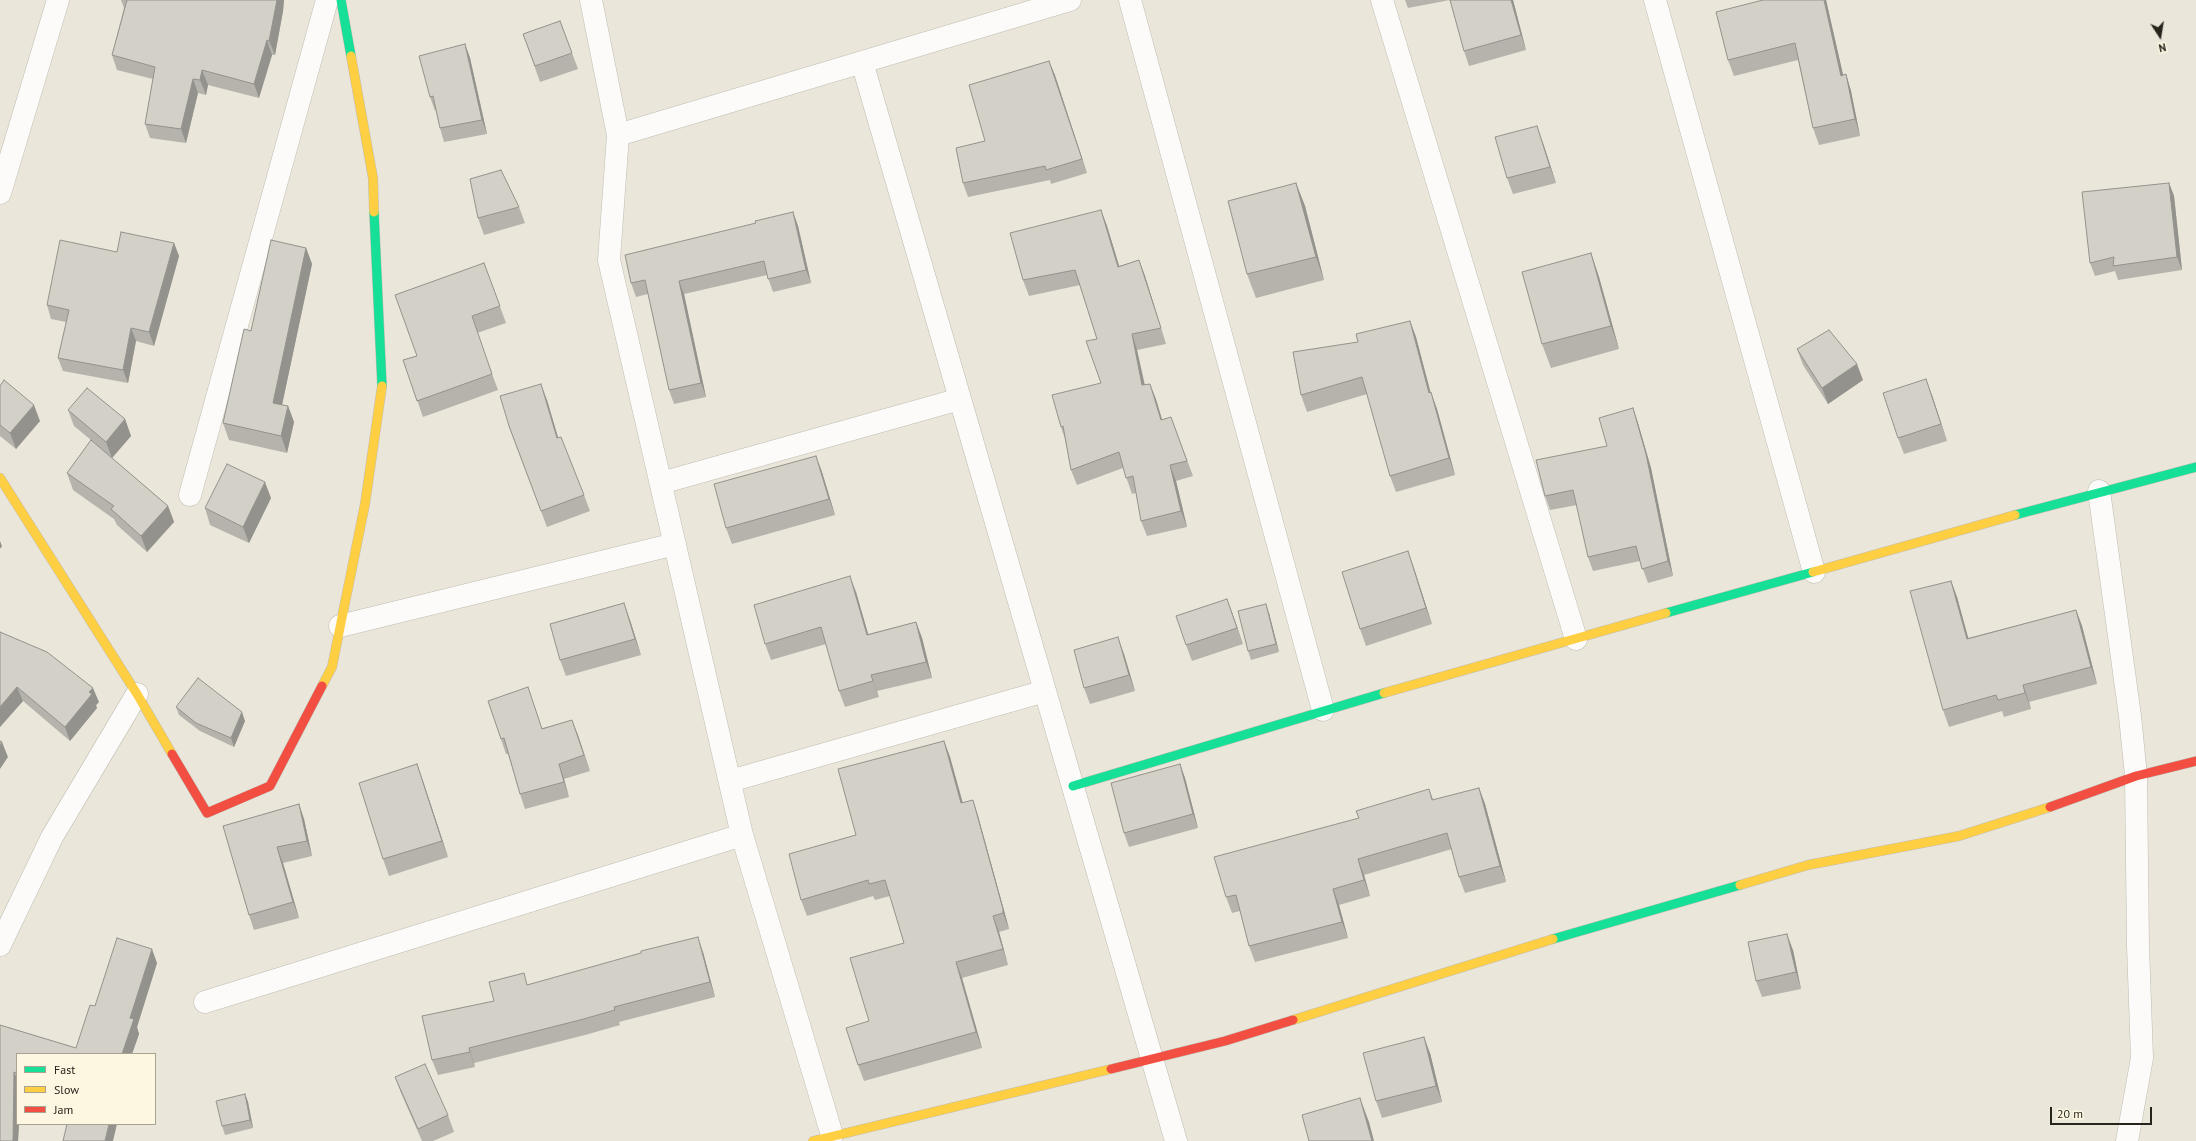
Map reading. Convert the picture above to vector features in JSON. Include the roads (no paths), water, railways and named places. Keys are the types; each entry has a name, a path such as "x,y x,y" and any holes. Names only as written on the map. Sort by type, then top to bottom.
{"street":[{"path":"0,193 58,0"},
{"path":"190,496 327,0"},
{"path":"0,478 137,694 207,813 270,786 332,667 365,504 382,388 373,178 341,0"},
{"path":"591,0 618,135 609,260 742,835 823,1138 1225,1041 1568,936 1808,865 1959,836 2034,813 2136,776 2196,761"},
{"path":"618,135 1070,0"},
{"path":"1130,0 1323,710"},
{"path":"1382,0 1576,639"},
{"path":"1655,0 1814,572"},
{"path":"862,62 1176,1141"},
{"path":"661,483 960,399"},
{"path":"1073,786 1323,710 2100,492 2196,467"},
{"path":"2100,492 2130,716 2136,776 2138,946 2142,1058 2126,1141"},
{"path":"340,626 675,544"},
{"path":"730,782 1045,691"},
{"path":"0,945 52,837 137,694"},
{"path":"205,1002 742,835"}]}
